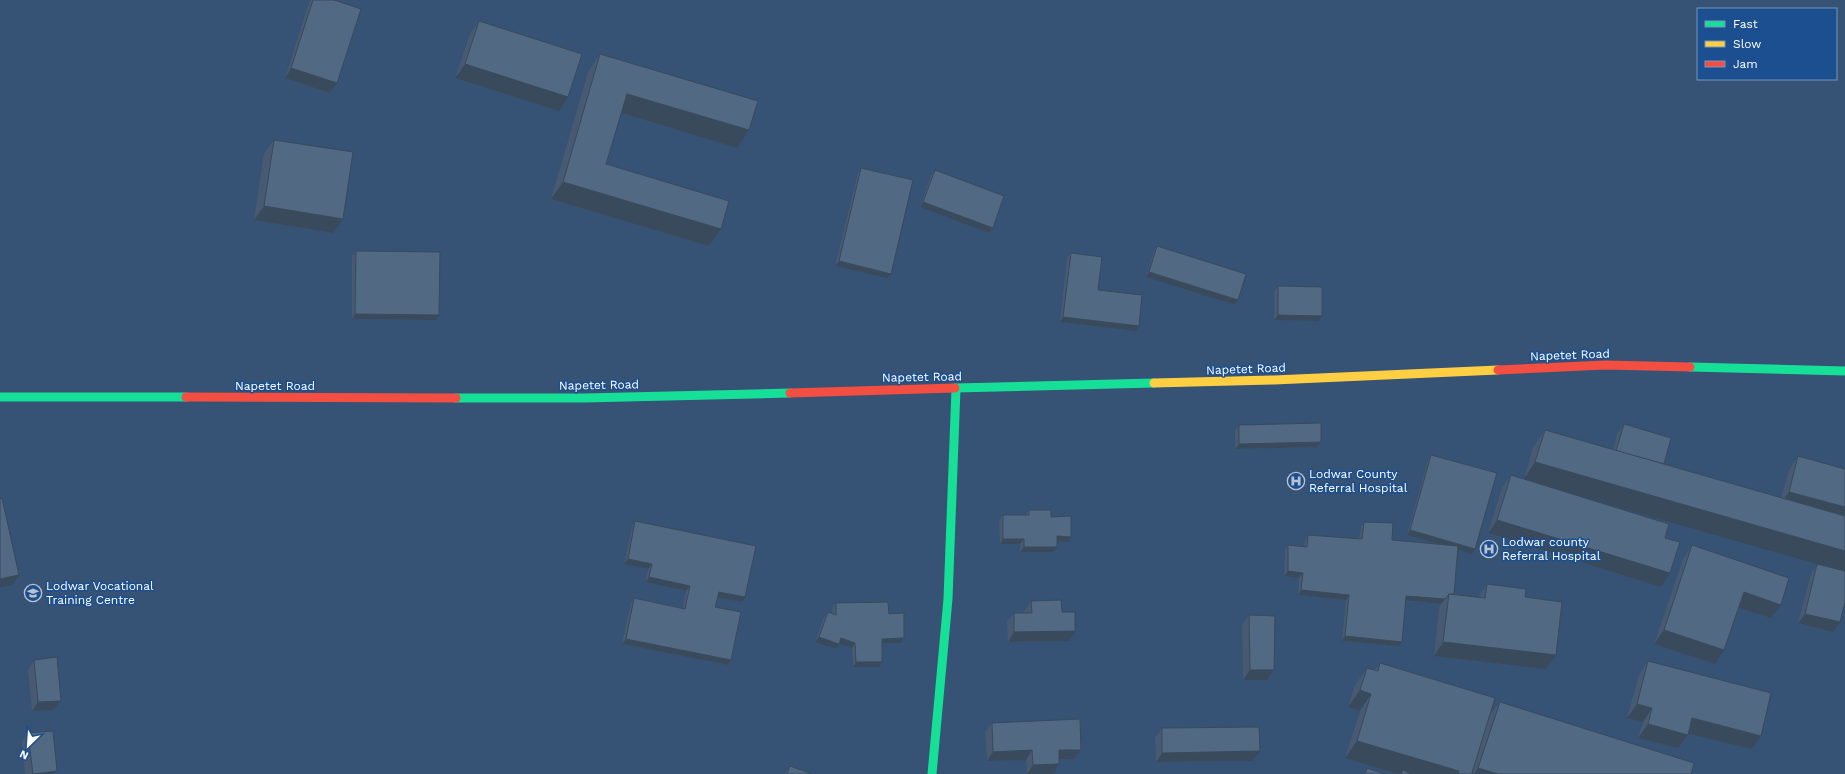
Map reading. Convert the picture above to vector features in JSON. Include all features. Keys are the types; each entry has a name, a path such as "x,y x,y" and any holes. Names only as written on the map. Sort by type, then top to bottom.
{"main road":[{"name":"Napetet Road","path":"0,397 584,398 1274,380 1605,365 1845,371"},
{"path":"932,774 948,600 956,389"}],"building":[{"path":"313,0 334,0 361,9 337,83 291,68"},
{"path":"479,21 582,54 568,97 465,64"},
{"path":"600,54 758,101 749,130 627,94 606,164 729,201 721,229 563,182"},
{"path":"274,140 353,152 343,219 264,206"},
{"path":"861,168 913,180 891,274 839,261"},
{"path":"935,170 1004,196 993,228 923,202"},
{"path":"1157,246 1246,274 1238,300 1149,272"},
{"path":"356,251 440,252 439,315 355,314"},
{"path":"1071,253 1102,257 1098,290 1142,295 1139,326 1063,317"},
{"path":"1278,286 1322,287 1322,316 1278,315"},
{"path":"1321,423 1321,442 1239,444 1239,425"},
{"path":"1624,424 1671,438 1664,464 1616,451"},
{"path":"1545,430 1845,516 1845,551 1535,462"},
{"path":"1431,455 1497,473 1475,549 1410,530"},
{"path":"1798,456 1845,469 1845,507 1789,492"},
{"path":"1511,475 1669,524 1665,538 1680,542 1670,573 1497,520"},
{"path":"2,498 19,575 0,579 0,499"},
{"path":"1029,510 1051,510 1051,517 1071,516 1071,537 1057,536 1057,547 1024,547 1024,539 1003,539 1003,515 1029,515"},
{"path":"635,521 756,546 745,597 719,592 715,607 741,612 731,660 626,639 634,598 685,609 690,586 649,577 652,564 628,559"},
{"path":"1364,522 1393,523 1392,540 1458,546 1454,594 1449,594 1445,599 1406,596 1402,642 1345,636 1349,595 1301,590 1303,573 1288,571 1288,545 1307,547 1308,535 1362,539"},
{"path":"1692,545 1789,578 1781,605 1744,592 1724,650 1664,630"},
{"path":"1817,564 1845,571 1845,602 1840,622 1805,614"},
{"path":"1487,584 1526,589 1525,597 1562,602 1556,655 1443,642 1449,594 1485,598"},
{"path":"1061,600 1062,612 1075,612 1075,631 1014,632 1014,613 1032,613 1031,601"},
{"path":"888,602 889,614 904,613 904,638 882,639 882,662 856,662 855,643 841,638 839,644 819,637 828,612 836,615 836,603"},
{"path":"1249,615 1275,616 1274,670 1250,670"},
{"path":"57,657 61,701 38,702 34,660"},
{"path":"1648,661 1771,693 1761,736 1692,718 1688,735 1648,724 1652,708 1637,704"},
{"path":"1380,663 1495,698 1472,773 1477,774 1458,774 1459,771 1357,741 1371,694 1360,690 1367,668 1378,671"},
{"path":"1500,702 1694,763 1691,774 1498,774 1478,768"},
{"path":"1080,719 1081,750 1059,750 1059,764 1033,765 1032,750 993,752 992,723"},
{"path":"1259,727 1260,751 1162,753 1162,728"},
{"path":"53,731 57,771 33,774 28,733"},
{"path":"790,766 812,774 787,774"},
{"path":"1367,768 1385,774 1365,774"},
{"path":"1403,770 1411,774 1401,774"}],"traffic: fast":[{"path":"1690,367 1845,371"},
{"path":"955,388 1154,383"},
{"path":"932,774 948,599 956,389"},
{"path":"456,398 584,398 790,393"},
{"path":"0,397 186,397"}],"traffic: slow":[{"path":"1154,383 1274,380 1498,370"}],"traffic: jam":[{"path":"1498,370 1605,365 1690,367"},
{"path":"790,393 955,388"},
{"path":"186,397 456,398"}],"place":[{"name":"Lodwar County Referral Hospital","path":"1296,481"},
{"name":"Lodwar county Referral Hospital","path":"1489,549"},
{"name":"Lodwar Vocational Training Centre","path":"33,593"}]}
